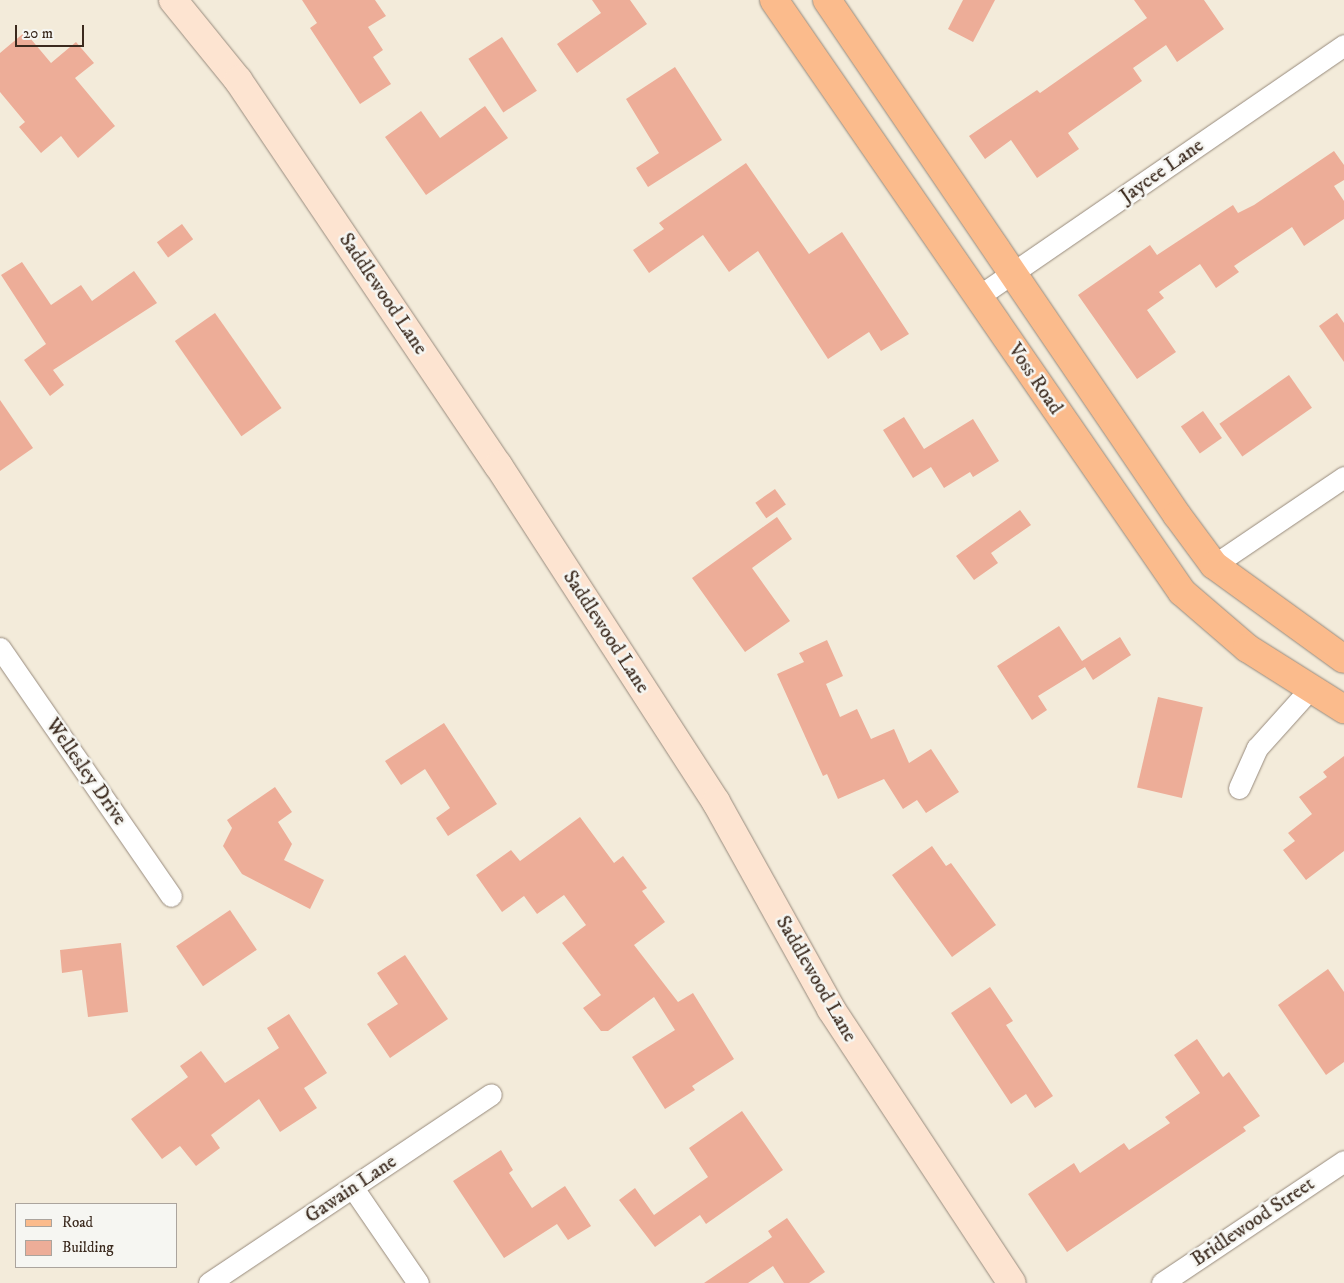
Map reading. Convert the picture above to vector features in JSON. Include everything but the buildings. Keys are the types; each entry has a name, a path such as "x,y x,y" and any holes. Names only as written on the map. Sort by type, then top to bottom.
{"main road":[{"name":"Voss Road","path":"774,0 979,296 1143,539 1182,592 1247,648 1309,690 1344,709"},
{"name":"Voss Road","path":"827,0 1177,515 1214,565 1344,660"},
{"path":"834,85 869,62"},
{"path":"1143,539 1177,515"}],"street":[{"name":"Saddlewood Lane","path":"173,0 238,80 509,481 716,802 831,1009 1012,1283"},
{"name":"Jaycee Lane","path":"979,296 1344,45"},
{"path":"1214,565 1344,477"},
{"name":"Wellesley Drive","path":"0,648 171,896"},
{"path":"1239,788 1257,748 1309,690"},
{"name":"Gawain Lane","path":"210,1283 491,1094"},
{"name":"Bridlewood Street","path":"1162,1283 1344,1161"},
{"path":"352,1188 418,1283"}]}
